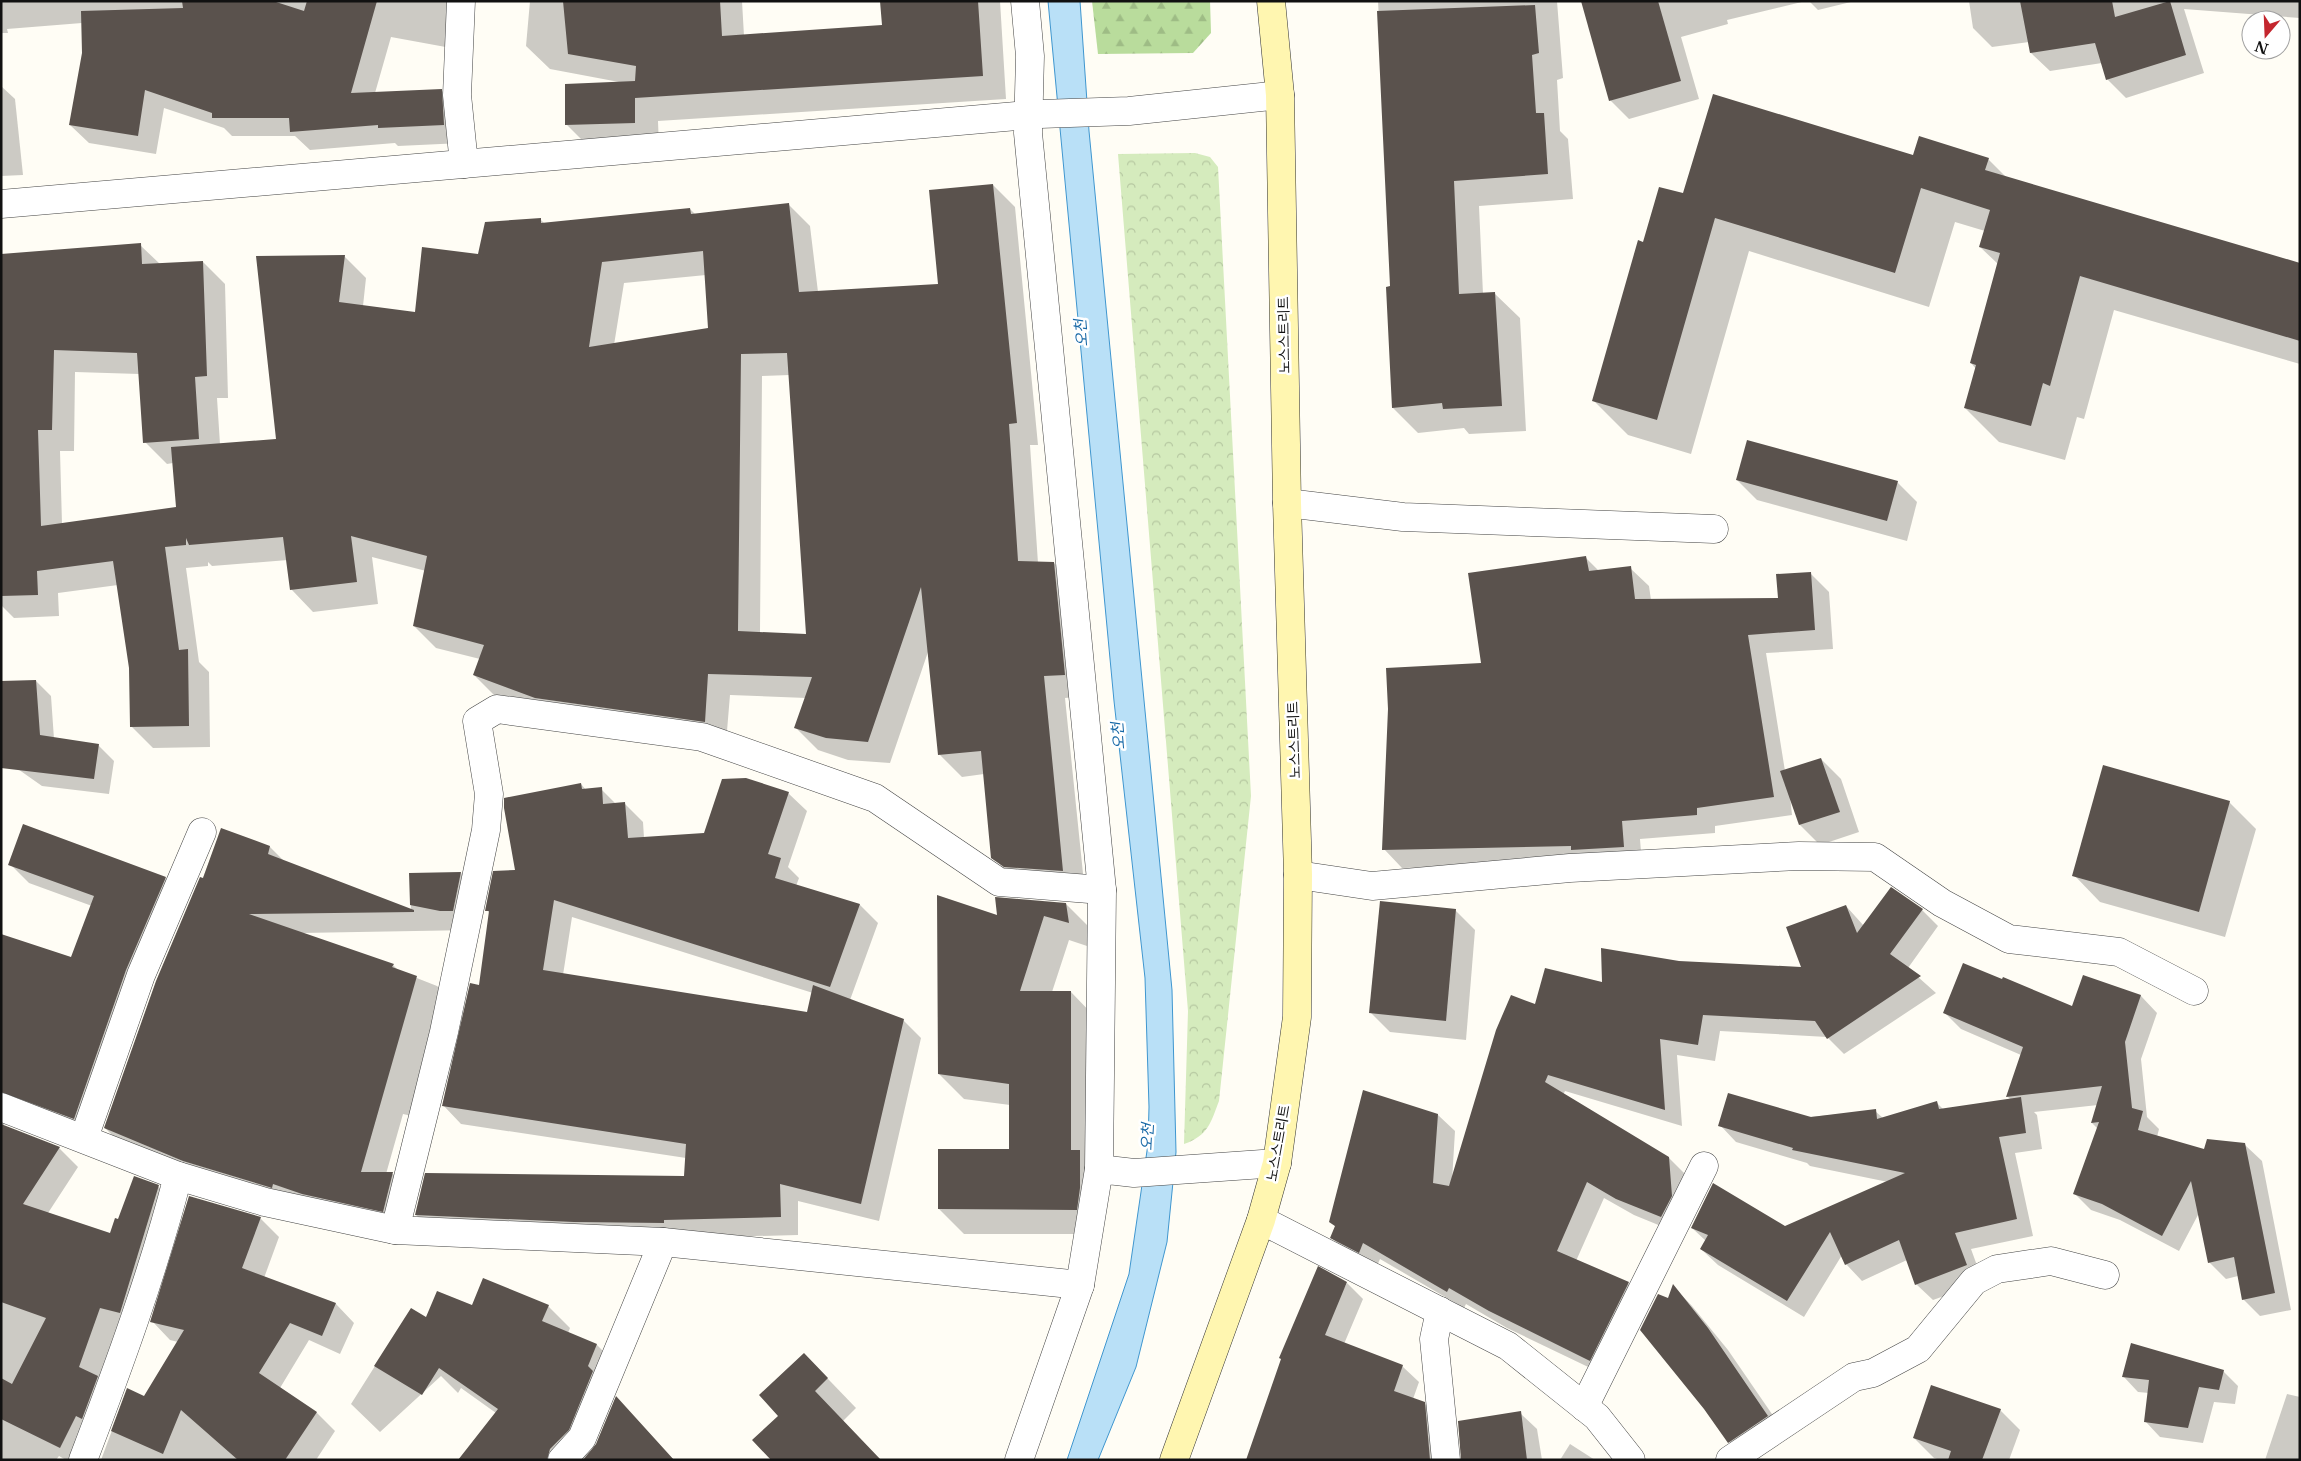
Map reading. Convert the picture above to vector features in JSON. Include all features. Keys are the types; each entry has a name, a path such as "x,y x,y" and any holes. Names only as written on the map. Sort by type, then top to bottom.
{"main road":[{"name":"노스스트리트","path":"1174,1460 1261,1220 1277,1163 1297,1017 1298,875 1287,503 1280,95 1271,1"}],"street":[{"path":"461,1 457,95 464,164"},
{"path":"1019,1460 1080,1285 1099,1169 1102,890 1034,114 1026,1"},
{"path":"1,204 1034,114 1128,110 1280,95"},
{"path":"1287,503 1403,517 1714,528"},
{"path":"395,1230 444,1032 486,830 489,794 477,721 497,709 702,737 875,798 999,882 1102,890"},
{"path":"84,1138 141,975 202,832"},
{"path":"1298,875 1372,886 1570,868 1799,856 1876,857 1942,903 2009,939 2119,952 2194,991"},
{"path":"1,1107 178,1176 265,1202 395,1230 663,1242 1080,1285"},
{"path":"1099,1169 1134,1173 1277,1163"},
{"path":"1584,1407 1704,1166"},
{"path":"83,1460 112,1384 162,1238 178,1176"},
{"path":"1261,1220 1508,1346 1597,1417 1630,1460"},
{"path":"562,1460 582,1438 663,1242"},
{"path":"1730,1460 1854,1377 1873,1373 1918,1349 1974,1281 1997,1270 2052,1261 2105,1275"},
{"path":"1440,1311 1434,1339 1446,1460"}],"green space":[{"path":"1092,1 1210,1 1211,33 1193,53 1098,54"},
{"path":"1195,153 1210,157 1218,167 1251,796 1219,1101 1211,1122 1204,1132 1192,1141 1184,1144 1188,1011 1118,154"}],"water":[{"name":"오천","path":"1048,1 1080,1 1089,131 1172,990 1176,1152 1167,1242 1136,1367 1098,1460 1067,1460 1129,1274 1148,1144 1149,1107 1145,978 1114,701"}],"building":[{"path":"182,1 273,1 304,11 307,1 377,1 351,93 442,89 444,125 378,128 378,125 290,132 289,118 212,118 212,113 145,90 138,136 69,125 82,53 81,11 183,8"},
{"path":"563,1 720,1 722,36 882,25 880,1 978,1 983,76 635,98 635,123 565,125 565,84 635,81 636,66 568,54"},
{"path":"1581,1 1658,1 1681,81 1609,101"},
{"path":"2020,1 2112,1 2115,17 2170,1 2186,55 2106,80 2095,43 2030,53"},
{"path":"1535,5 1539,53 1532,55 1536,113 1544,113 1548,174 1454,181 1459,294 1495,292 1502,406 1443,409 1442,403 1392,408 1386,287 1390,286 1377,11"},
{"path":"1713,94 1913,155 1919,136 1989,158 1985,170 2300,263 2300,341 2080,276 2050,386 2043,383 2031,426 1964,408 1976,365 1970,363 2000,253 1979,247 1990,210 1921,188 1895,273 1715,218 1657,420 1592,401 1638,240 1643,242 1659,187 1683,193"},
{"path":"993,184 1017,423 1009,424 1018,561 1054,562 1065,675 1044,676 1063,871 1004,867 991,858 981,751 938,755 921,587 868,742 826,738 794,728 812,677 708,674 705,722 535,698 473,675 484,645 413,626 427,556 351,536 357,582 290,590 283,537 189,545 186,538 186,545 165,547 179,650 188,649 189,726 130,727 129,668 113,561 37,571 38,595 1,596 1,254 141,243 142,264 203,261 207,376 195,377 199,439 143,443 137,353 54,350 52,430 38,430 41,526 176,507 171,447 276,439 256,256 345,255 339,302 415,312 422,247 478,254 485,222 541,218 541,223 690,208 691,214 789,203 799,292 938,284 929,190","holes":["703,251 708,328 589,347 602,262","787,353 806,634 738,631 741,354"]},
{"path":"1747,440 1898,481 1887,521 1736,480"},
{"path":"1586,556 1589,571 1631,566 1635,599 1778,598 1776,574 1811,572 1815,630 1748,635 1774,797 1697,808 1697,815 1622,821 1624,847 1571,850 1571,846 1382,850 1388,709 1386,668 1481,663 1468,573"},
{"path":"36,680 40,735 99,744 94,779 1,768 1,681"},
{"path":"1821,758 1840,812 1799,825 1780,771"},
{"path":"2103,765 2230,801 2199,912 2072,876"},
{"path":"746,778 789,792 768,854 781,858 775,878 860,904 830,987 554,900 543,970 807,1012 813,985 904,1019 861,1204 780,1184 781,1217 664,1220 664,1223 574,1222 415,1215 425,1173 684,1176 686,1144 442,1106 470,983 479,985 489,911 485,911 493,871 515,870 504,808 504,798 581,783 582,789 602,787 603,804 625,802 628,838 704,833 722,779"},
{"path":"23,824 166,877 126,970 74,1119 1,1092 1,934 71,957 94,896 8,865"},
{"path":"221,828 270,846 268,854 414,910 414,912 249,914 394,964 392,967 417,976 361,1172 393,1172 383,1212 302,1194 273,1184 272,1188 183,1161 104,1128 156,981 200,877 203,878"},
{"path":"461,872 453,911 440,911 410,905 409,873"},
{"path":"1891,887 1923,909 1890,954 1921,976 1827,1039 1815,1021 1703,1015 1698,1045 1660,1039 1665,1110 1548,1075 1545,1082 1669,1157 1672,1196 1661,1217 1616,1199 1587,1182 1557,1251 1629,1282 1590,1361 1489,1311 1449,1288 1447,1292 1363,1243 1359,1253 1330,1238 1335,1226 1329,1222 1363,1090 1438,1114 1433,1183 1449,1186 1496,1030 1511,995 1535,1004 1545,968 1602,982 1601,948 1679,961 1801,967 1786,927 1846,905 1857,933"},
{"path":"937,895 997,915 995,897 1066,903 1069,923 1044,916 1020,991 1071,991 1071,1150 1080,1150 1080,1188 1077,1210 938,1209 938,1149 1009,1149 1009,1084 938,1074"},
{"path":"1380,901 1456,909 1446,1021 1369,1013"},
{"path":"1963,963 2002,979 2003,977 2072,1006 2083,975 2141,995 2125,1042 2132,1108 2143,1111 2138,1130 2204,1149 2207,1139 2245,1143 2275,1293 2242,1300 2234,1257 2208,1263 2191,1181 2162,1236 2102,1204 2073,1194 2099,1122 2091,1123 2102,1086 2006,1097 2023,1047 1943,1013"},
{"path":"1728,1093 1811,1117 1876,1109 1877,1119 1937,1101 1939,1109 2021,1097 2026,1133 1999,1137 2017,1219 1955,1233 1967,1265 1915,1285 1899,1240 1845,1265 1830,1232 1787,1301 1700,1249 1708,1235 1691,1228 1713,1183 1785,1226 1905,1173 1792,1150 1793,1148 1718,1126"},
{"path":"1,1124 60,1147 23,1204 110,1233 115,1218 118,1219 134,1176 159,1185 120,1313 100,1308 79,1367 98,1376 82,1419 76,1416 60,1448 1,1419 1,1378 12,1384 46,1318 1,1302"},
{"path":"189,1196 261,1217 242,1268 336,1303 322,1336 290,1323 259,1373 317,1412 285,1460 238,1460 181,1410 163,1454 111,1431 127,1388 144,1396 184,1330 150,1322"},
{"path":"1318,1266 1347,1282 1325,1335 1403,1365 1394,1391 1425,1402 1430,1460 1246,1460 1281,1359 1279,1358"},
{"path":"483,1278 549,1305 542,1321 597,1344 588,1366 593,1371 569,1430 550,1449 547,1460 458,1460 498,1409 439,1368 422,1395 374,1366 411,1308 426,1317 437,1291 472,1305"},
{"path":"1673,1284 1708,1328 1768,1416 1728,1443 1704,1409 1640,1330 1658,1294 1668,1298"},
{"path":"2131,1343 2224,1370 2219,1390 2199,1387 2188,1428 2144,1422 2149,1380 2122,1377"},
{"path":"804,1353 828,1378 815,1391 881,1460 771,1460 752,1440 778,1416 759,1395"},
{"path":"1931,1385 2001,1409 1982,1460 1948,1460 1951,1451 1913,1438"},
{"path":"616,1396 674,1460 583,1460 596,1444"},
{"path":"1521,1411 1527,1460 1461,1460 1458,1421"}]}
